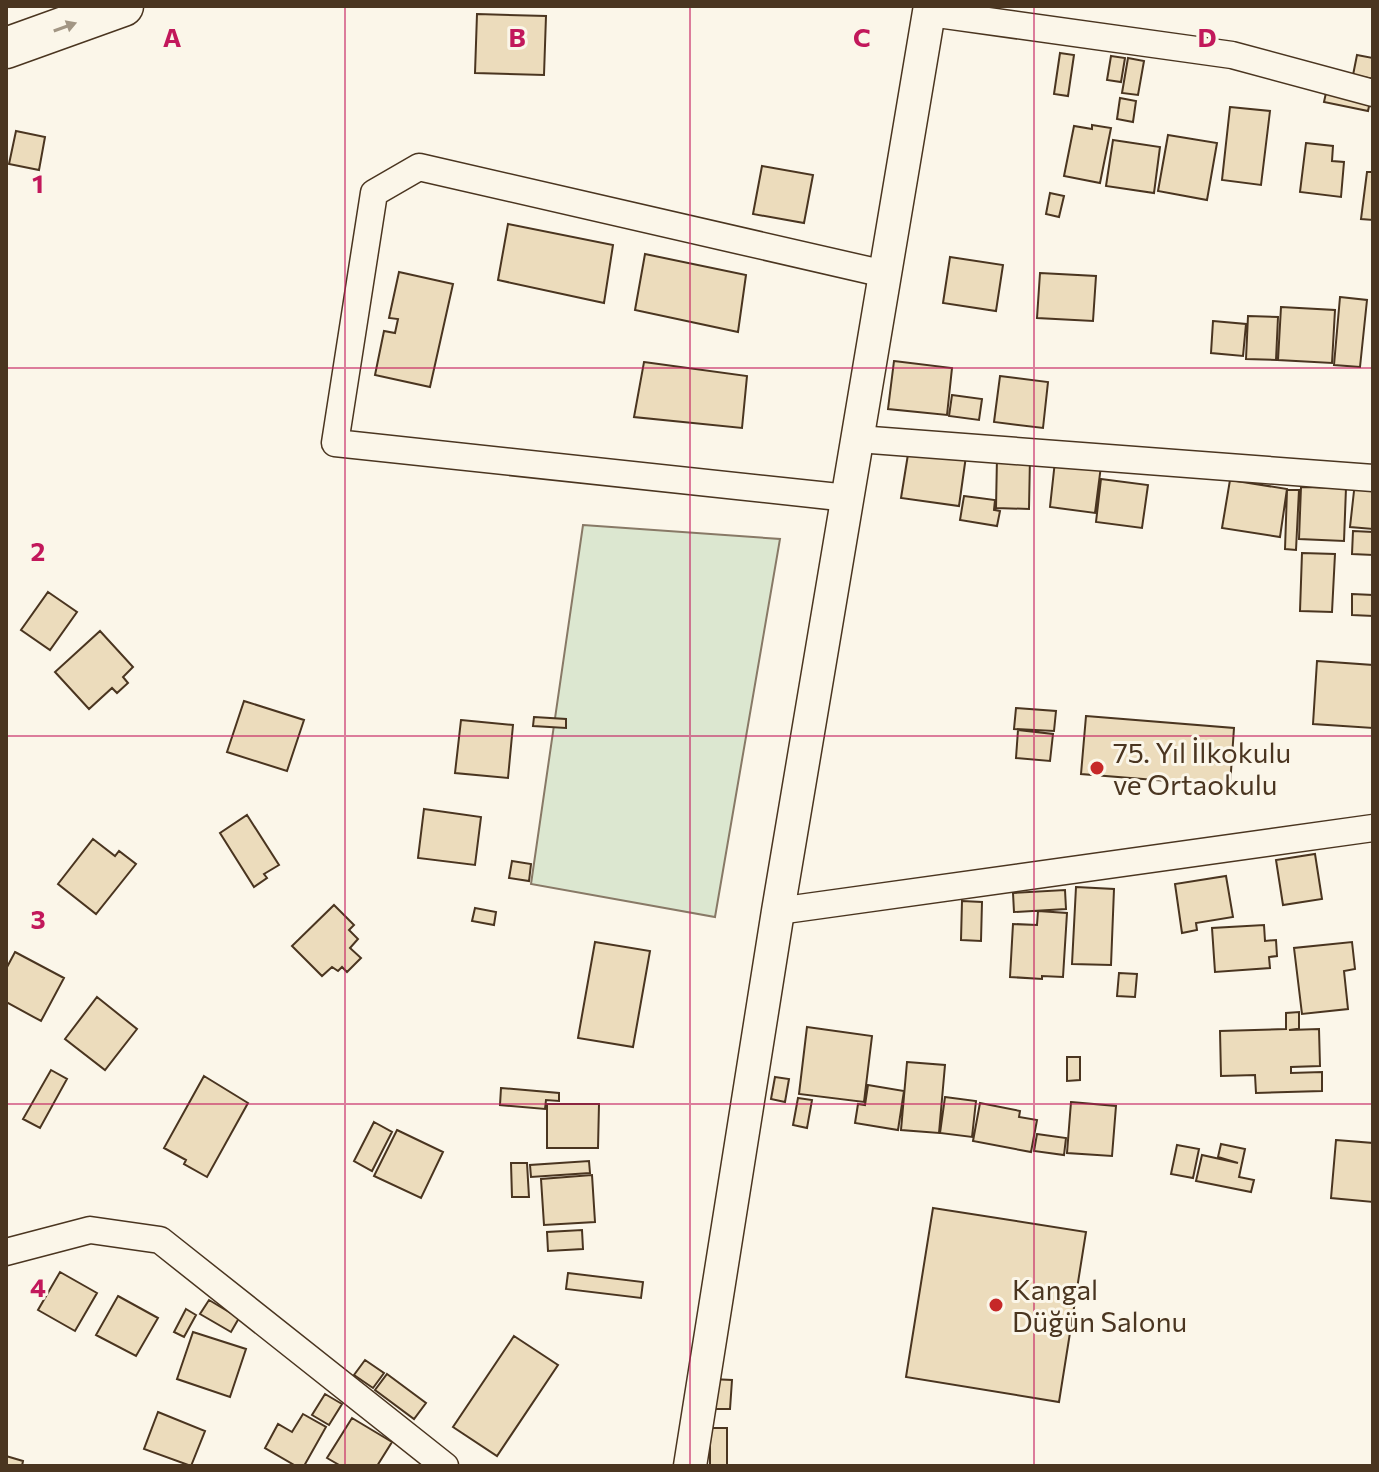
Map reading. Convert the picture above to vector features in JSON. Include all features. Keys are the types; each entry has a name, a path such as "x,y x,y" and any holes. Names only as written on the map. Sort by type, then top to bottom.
{"main road":[{"path":"6,48 123,6"}],"street":[{"path":"690,1466 778,911 931,8 1232,55 1373,93"},
{"path":"848,498 335,443 374,193 419,167 885,274"},
{"path":"858,439 1373,478"},
{"path":"778,911 1373,828"},
{"path":"6,1252 90,1230 160,1240 445,1466"}],"green space":[{"path":"583,525 780,539 715,917 531,884"}],"building":[{"path":"477,14 546,16 544,75 475,73"},
{"path":"1060,53 1074,55 1068,96 1054,94"},
{"path":"1357,55 1373,58 1373,79 1353,75"},
{"path":"1111,56 1125,58 1121,82 1107,80"},
{"path":"1128,58 1144,61 1138,95 1122,93"},
{"path":"1327,88 1371,97 1368,111 1324,102"},
{"path":"1120,98 1136,101 1133,122 1117,119"},
{"path":"1230,107 1270,111 1261,185 1222,180"},
{"path":"1092,125 1111,128 1100,183 1064,176 1074,126 1092,129"},
{"path":"16,131 45,137 39,170 9,164"},
{"path":"1168,135 1217,143 1207,200 1158,191"},
{"path":"1113,140 1160,147 1154,193 1106,186"},
{"path":"1306,143 1333,146 1332,161 1344,162 1341,197 1300,192"},
{"path":"762,166 813,175 804,223 753,214"},
{"path":"1367,172 1373,172 1373,220 1361,219"},
{"path":"1050,193 1064,196 1059,217 1046,214"},
{"path":"508,224 613,245 604,303 498,280"},
{"path":"645,254 746,275 738,332 635,310"},
{"path":"950,257 1003,265 996,311 943,303"},
{"path":"399,272 453,284 430,387 375,375 384,331 395,333 398,319 389,318"},
{"path":"1040,273 1096,276 1093,321 1037,318"},
{"path":"1340,297 1367,300 1360,367 1334,365"},
{"path":"1281,307 1335,310 1332,363 1278,360"},
{"path":"1248,316 1278,317 1276,360 1246,359"},
{"path":"1213,321 1246,324 1243,356 1211,353"},
{"path":"894,361 952,368 947,415 888,409"},
{"path":"644,362 747,376 742,428 634,417"},
{"path":"1000,376 1048,382 1043,428 994,422"},
{"path":"952,395 982,399 979,420 949,416"},
{"path":"909,448 966,456 959,506 901,498"},
{"path":"997,457 1030,457 1029,509 996,508"},
{"path":"1055,461 1101,466 1095,513 1050,507"},
{"path":"1101,479 1148,485 1142,528 1096,522"},
{"path":"1230,480 1287,489 1280,537 1222,528"},
{"path":"1355,482 1373,484 1373,529 1350,527"},
{"path":"1301,487 1346,488 1344,541 1299,539"},
{"path":"1287,490 1299,490 1296,550 1285,549"},
{"path":"964,496 995,500 994,510 1000,511 997,526 960,520"},
{"path":"1353,531 1373,532 1373,555 1352,554"},
{"path":"1302,553 1335,554 1332,612 1300,611"},
{"path":"48,592 77,612 50,650 21,630"},
{"path":"1352,594 1373,595 1373,616 1352,615"},
{"path":"100,631 133,667 123,677 128,683 117,693 112,688 89,709 55,672"},
{"path":"1317,661 1373,665 1373,728 1313,724"},
{"path":"244,701 304,720 287,771 227,752"},
{"path":"1016,708 1056,711 1054,731 1014,729"},
{"path":"1086,716 1234,728 1230,786 1081,774"},
{"path":"534,717 566,719 566,728 533,726"},
{"path":"461,720 513,725 508,778 455,773"},
{"path":"1018,730 1053,734 1050,761 1016,758"},
{"path":"424,809 481,817 475,865 418,858"},
{"path":"247,815 279,865 264,874 267,878 254,887 220,833"},
{"path":"93,839 115,856 119,851 136,864 96,914 58,884"},
{"path":"1315,854 1322,899 1283,905 1276,860"},
{"path":"512,861 531,864 529,881 509,878"},
{"path":"1226,876 1233,917 1196,923 1197,930 1182,933 1175,884"},
{"path":"1076,887 1114,889 1111,965 1072,964"},
{"path":"1065,890 1066,909 1014,912 1013,893"},
{"path":"962,901 982,902 981,941 961,940"},
{"path":"334,905 354,925 349,930 358,939 350,948 361,958 347,972 342,967 338,971 332,967 322,976 292,946"},
{"path":"475,908 496,912 494,925 472,921"},
{"path":"1038,911 1067,913 1063,977 1010,977 1013,924 1037,925"},
{"path":"1264,925 1265,941 1276,940 1277,956 1269,957 1270,968 1215,972 1212,928"},
{"path":"595,942 650,951 633,1047 578,1038"},
{"path":"1352,942 1355,969 1344,971 1348,1009 1302,1014 1294,948"},
{"path":"15,952 64,978 41,1021 6,1002 6,969"},
{"path":"1119,973 1137,974 1135,997 1117,996"},
{"path":"97,997 137,1029 105,1070 65,1039"},
{"path":"1299,1012 1299,1029 1289,1030 1319,1029 1320,1066 1291,1067 1291,1073 1322,1072 1322,1091 1256,1093 1255,1075 1221,1076 1220,1031 1286,1029 1286,1013"},
{"path":"807,1027 872,1036 864,1102 799,1094"},
{"path":"1067,1057 1080,1057 1080,1080 1067,1081"},
{"path":"907,1062 945,1065 939,1133 901,1130"},
{"path":"51,1070 67,1079 40,1128 23,1119"},
{"path":"204,1076 248,1103 207,1177 164,1148"},
{"path":"775,1077 789,1079 785,1102 771,1099"},
{"path":"868,1085 904,1091 898,1130 855,1123 858,1104 865,1105"},
{"path":"501,1088 559,1093 559,1101 546,1100 545,1109 500,1105"},
{"path":"945,1097 976,1101 972,1137 940,1133"},
{"path":"798,1098 812,1100 807,1128 793,1125"},
{"path":"1071,1102 1116,1106 1112,1156 1067,1153"},
{"path":"980,1103 1020,1111 1019,1117 1037,1120 1031,1152 973,1141"},
{"path":"547,1104 599,1104 598,1148 547,1148"},
{"path":"374,1122 392,1132 372,1171 354,1161"},
{"path":"397,1130 443,1152 421,1198 374,1176"},
{"path":"1037,1134 1066,1138 1064,1155 1034,1151"},
{"path":"1336,1140 1373,1143 1373,1202 1331,1198"},
{"path":"1221,1144 1245,1149 1239,1177 1254,1180 1251,1192 1196,1181 1202,1155 1238,1163 1218,1157"},
{"path":"1177,1145 1199,1149 1193,1178 1171,1174"},
{"path":"589,1161 590,1173 531,1177 530,1165"},
{"path":"511,1163 527,1163 529,1197 512,1197"},
{"path":"592,1175 595,1222 544,1225 541,1179"},
{"name":"Kangal Düğün Salonu","path":"933,1208 1086,1232 1059,1402 906,1377"},
{"path":"582,1230 583,1249 548,1251 547,1232"},
{"path":"60,1272 97,1293 75,1331 38,1310"},
{"path":"568,1273 643,1282 641,1298 566,1289"},
{"path":"118,1296 158,1318 136,1356 96,1335"},
{"path":"209,1300 239,1318 231,1332 200,1314"},
{"path":"186,1309 196,1315 184,1337 174,1332"},
{"path":"193,1332 246,1349 230,1397 177,1379"},
{"path":"514,1336 558,1365 497,1456 453,1427"},
{"path":"365,1360 384,1373 373,1388 354,1375"},
{"path":"387,1374 426,1403 414,1419 375,1390"},
{"path":"711,1379 732,1380 730,1409 709,1409"},
{"path":"325,1394 342,1404 329,1425 312,1415"},
{"path":"158,1412 205,1431 191,1466 144,1449"},
{"path":"303,1414 326,1427 304,1466 296,1466 265,1448 278,1424 292,1432"},
{"path":"352,1418 392,1442 377,1466 341,1466 327,1458"},
{"path":"710,1428 727,1428 727,1466 710,1466"},
{"path":"6,1456 23,1461 22,1466 6,1466"}],"place":[{"name":"75. Yıl İlkokulu ve Ortaokulu","path":"1097,768"},
{"name":"Kangal Düğün Salonu","path":"996,1305"}]}
